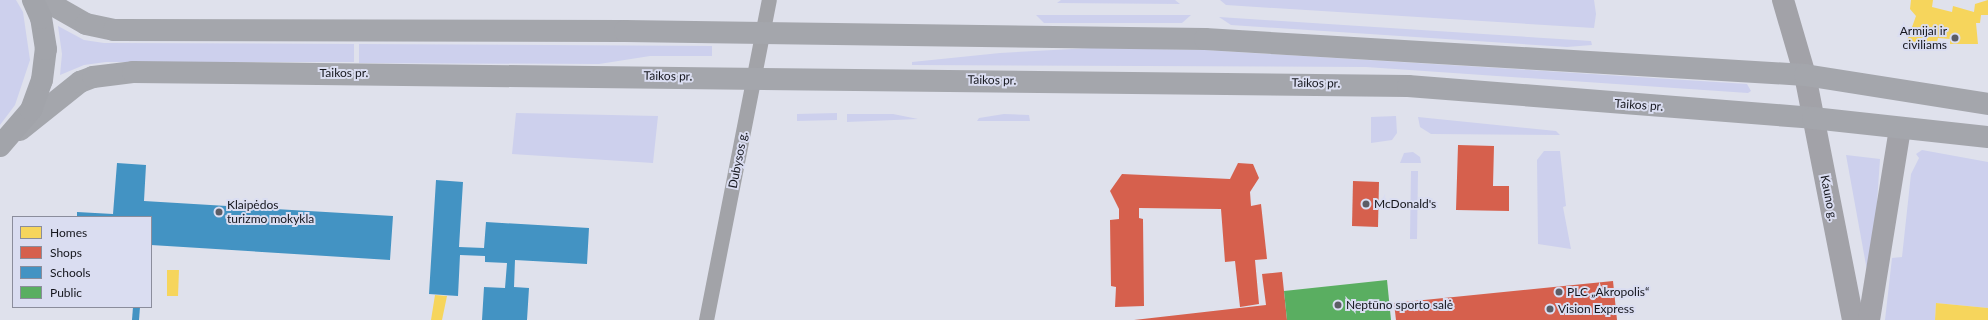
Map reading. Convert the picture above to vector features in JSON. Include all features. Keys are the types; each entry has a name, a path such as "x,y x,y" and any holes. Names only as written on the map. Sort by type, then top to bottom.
{"highway":[{"path":"6,141 31,110 42,80 46,49 41,18 33,0"}],"main road":[{"path":"44,0 86,24 114,30 762,34 1205,39 1805,75 1988,104"},
{"name":"Kauno g.","path":"1783,0 1805,75 1853,320"},
{"name":"Taikos pr.","path":"6,141 80,82 93,77 133,72 755,76 1408,86 1813,118 1988,138"},
{"path":"1869,320 1900,128"}],"street":[{"name":"Dubysos g.","path":"706,320 769,0"}],"shaded area":[{"path":"0,0 16,0 23,12 30,60 15,105 0,125"},
{"path":"1061,0 1175,0 1180,4 1057,3"},
{"path":"1220,0 1594,0 1596,14 1594,28 1226,5"},
{"path":"1036,15 1191,15 1182,23 1044,23"},
{"path":"1219,17 1591,41 1592,45 1567,47 1231,25"},
{"path":"58,26 84,40 104,43 354,44 354,62 106,62 84,65 60,75 62,54"},
{"path":"359,44 712,46 712,56 650,56 599,64 359,63"},
{"path":"1091,48 1205,50 1747,84 1751,91 1748,93 1366,67 912,65 912,62 1000,53"},
{"path":"516,113 658,116 653,163 512,154"},
{"path":"837,113 837,120 797,121 797,114"},
{"path":"847,114 893,114 918,119 847,122"},
{"path":"1004,114 1029,115 1030,121 977,121 979,118"},
{"path":"1396,116 1397,133 1392,140 1371,143 1371,117"},
{"path":"1418,117 1556,131 1560,135 1431,134 1420,127"},
{"path":"1922,150 1988,162 1988,308 1936,303 1935,320 1885,320 1892,258 1902,257 1911,174 1919,158 1916,154"},
{"path":"1544,151 1560,151 1566,206 1563,207 1571,249 1538,244 1537,160"},
{"path":"1413,152 1420,157 1421,163 1400,163 1404,153"},
{"path":"1846,155 1880,159 1872,276 1868,276"},
{"path":"1411,171 1418,171 1417,239 1410,239"}],"building: Homes":[{"path":"1911,0 1933,0 1932,7 1952,12 1953,6 1974,12 1975,4 1988,0 1988,15 1981,15 1980,23 1976,23 1978,44 1950,44 1950,39 1938,38 1937,42 1930,44 1907,41 1916,16 1910,9"},
{"path":"167,270 179,270 178,296 167,296"},
{"path":"435,295 447,296 442,320 431,320"},
{"path":"1936,303 1988,308 1988,320 1935,320"}],"building: Shops":[{"path":"1458,145 1494,146 1493,186 1509,186 1509,211 1456,210"},
{"path":"1238,163 1253,164 1259,178 1250,192 1251,206 1261,204 1267,259 1255,260 1259,304 1240,307 1235,261 1225,262 1221,209 1139,208 1139,218 1143,219 1144,306 1115,307 1116,287 1111,286 1110,220 1119,219 1119,209 1110,191 1122,174 1230,179"},
{"name":"McDonald's","path":"1353,181 1379,182 1378,227 1352,226"},
{"path":"1282,272 1287,320 1134,320 1266,305 1262,274"},
{"name":"PLC „Akropolis“","path":"1613,281 1617,320 1396,320 1394,303"}],"building: Schools":[{"name":"Klaipėdos turizmo mokykla","path":"117,163 146,165 144,201 393,216 390,260 152,245 152,216 77,216 77,212 113,214"},
{"path":"436,180 463,182 459,247 484,248 486,222 589,228 587,264 515,260 514,287 529,288 527,320 482,320 484,287 505,288 507,263 485,262 485,256 460,255 458,296 429,294"},
{"path":"133,308 140,308 139,320 132,320"}],"building: Public":[{"name":"Neptūno sporto salė","path":"1387,280 1391,320 1287,320 1284,291"}],"place":[{"name":"Armijai ir civiliams","path":"1955,38"},
{"name":"McDonald's","path":"1366,204"},
{"name":"Klaipėdos turizmo mokykla","path":"219,212"},
{"name":"PLC „Akropolis“","path":"1559,292"},
{"name":"Neptūno sporto salė","path":"1338,305"},
{"name":"Vision Express","path":"1550,309"}]}
